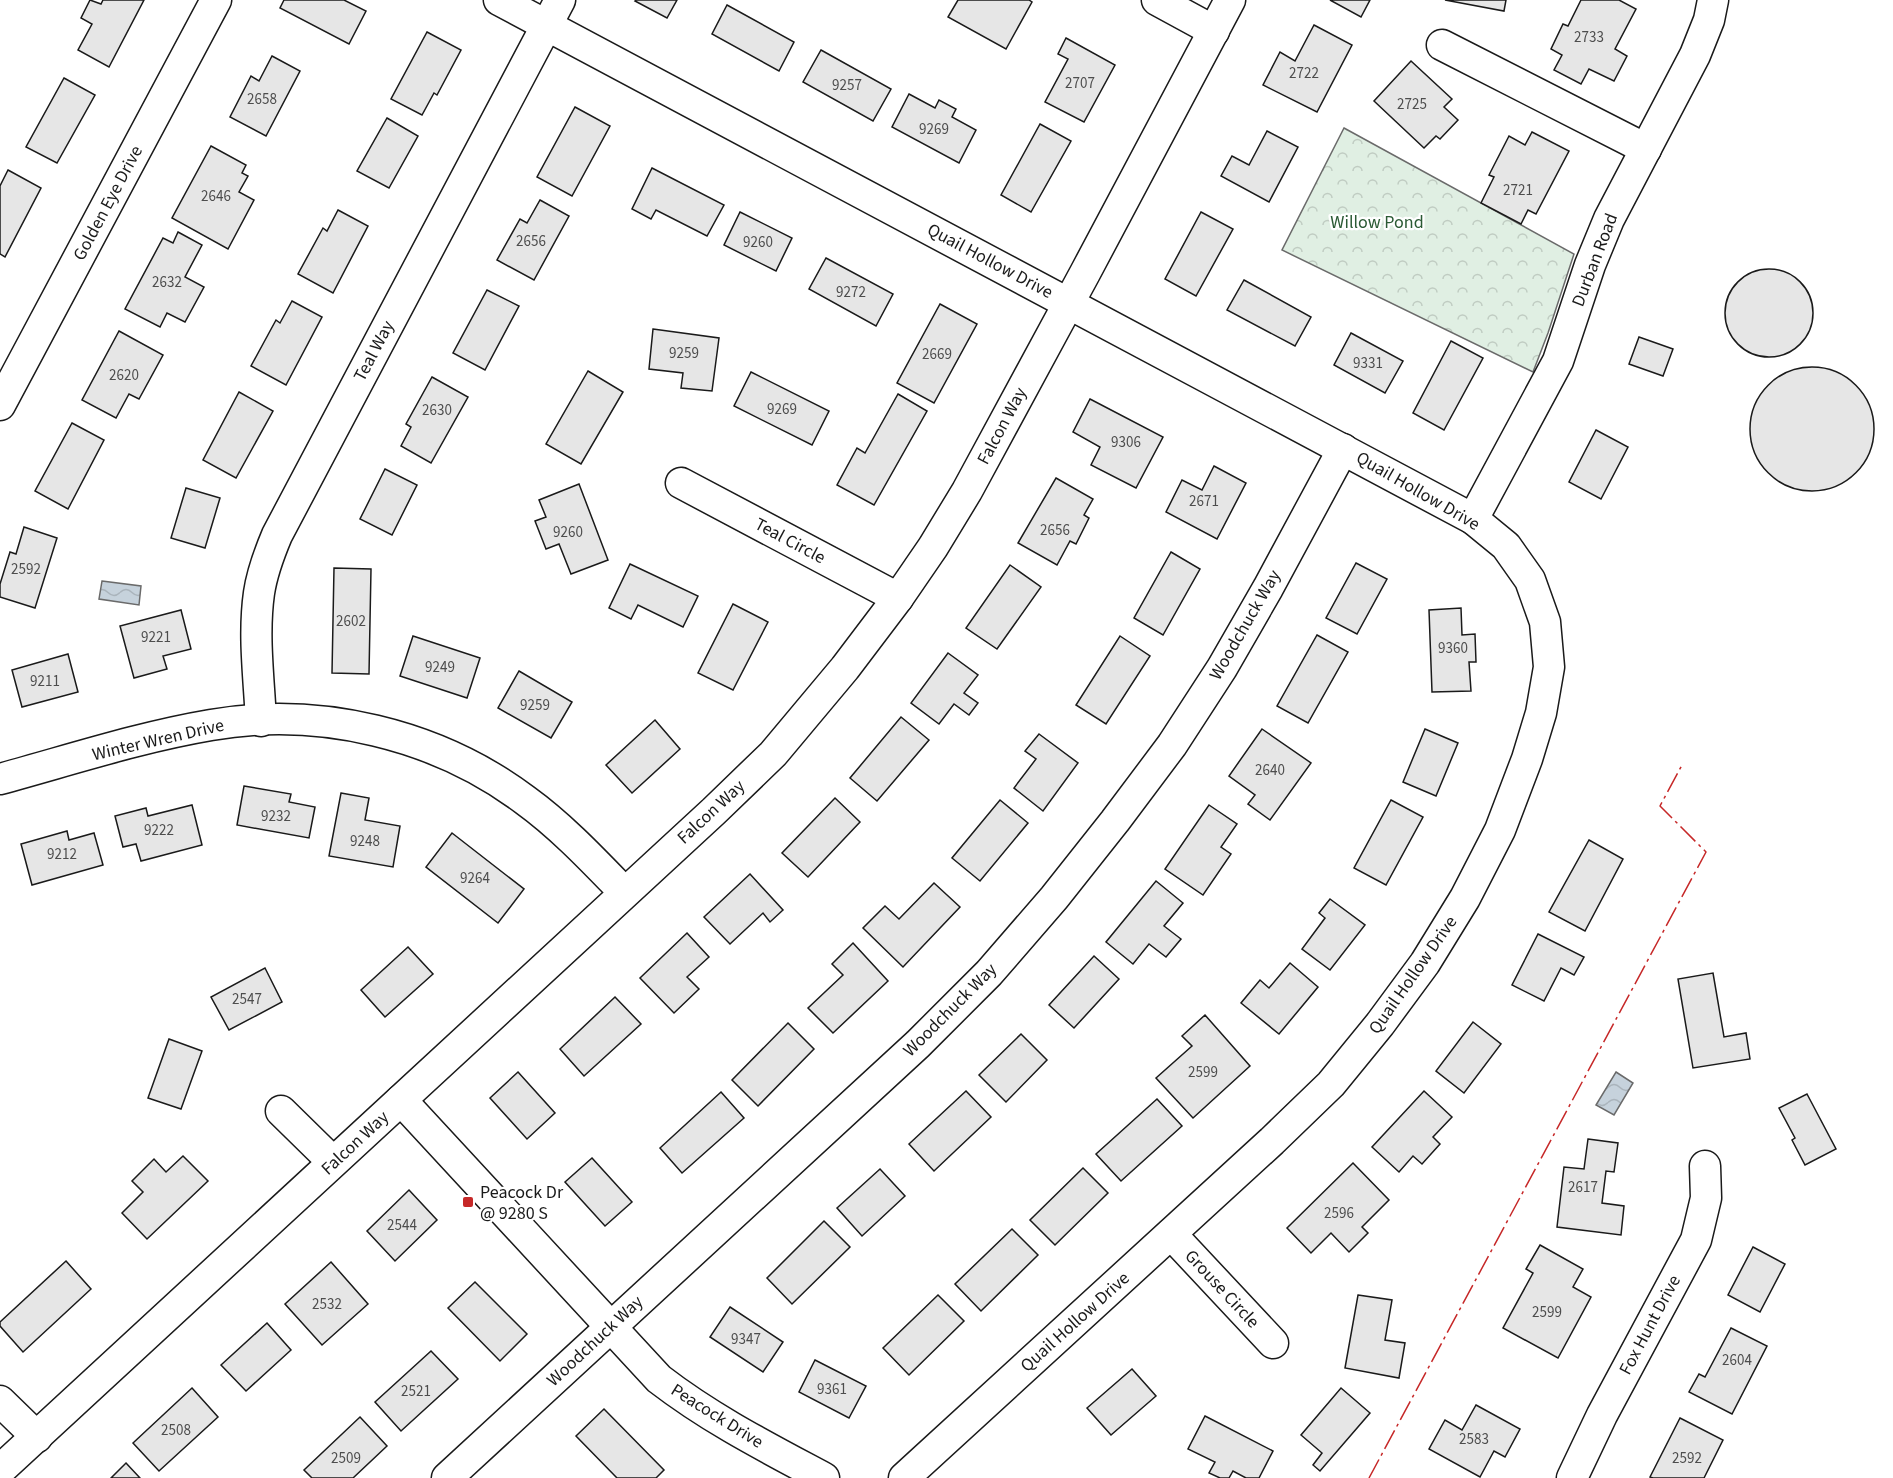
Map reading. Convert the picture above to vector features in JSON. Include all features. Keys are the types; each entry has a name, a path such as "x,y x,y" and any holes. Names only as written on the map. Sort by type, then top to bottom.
{"street":[{"name":"Golden Eye Drive","path":"0,405 216,0"},
{"name":"Quail Hollow Drive","path":"500,0 553,13 1068,303 1473,519 1506,546 1530,580 1545,622 1549,667 1541,713 1527,759 1500,830 1465,898 1425,963 1373,1033 1331,1084 904,1478"},
{"path":"1157,0 1214,31"},
{"name":"Falcon Way","path":"0,1470 773,754 898,598 967,491 1230,0"},
{"name":"Durban Road","path":"1473,519 1558,361 1599,242 1695,55 1709,20 1713,0"},
{"name":"Teal Way","path":"261,720 256,623 259,593 276,535 553,13"},
{"path":"1442,45 1646,149"},
{"name":"Woodchuck Way","path":"447,1478 918,1044 989,973 1054,898 1172,745 1222,668 1343,448"},
{"name":"Teal Circle","path":"681,483 898,598"},
{"name":"Winter Wren Drive","path":"0,779 166,734 213,724 296,719 338,723 430,747 478,770 525,799 565,832 624,892"},
{"name":"Peacock Drive","path":"401,1100 659,1378 691,1403 725,1425 824,1478"},
{"path":"281,1111 333,1162"},
{"name":"Fox Hunt Drive","path":"1572,1478 1602,1416 1696,1240 1706,1198 1705,1166"},
{"name":"Grouse Circle","path":"1171,1234 1273,1343"},
{"path":"0,1401 37,1437"}],"green space":[{"name":"Willow Pond","path":"1344,128 1574,254 1533,372 1282,250"}],"water":[{"path":"102,581 141,586 139,605 99,599"},
{"path":"1616,1072 1633,1083 1614,1115 1596,1105"}],"building":[{"path":"90,0 101,4 103,0 144,0 109,67 78,50 92,24 81,18"},
{"path":"284,0 344,0 366,11 349,44 280,8"},
{"path":"636,0 677,0 667,18"},
{"path":"958,0 1029,0 1032,2 1006,49 948,17"},
{"path":"1330,0 1370,0 1361,17"},
{"path":"1445,0 1506,0 1504,11"},
{"path":"1581,0 1619,0 1636,9 1615,49 1627,56 1614,81 1589,69 1581,84 1554,70 1562,55 1551,49 1563,24 1568,26"},
{"path":"727,5 794,42 779,71 712,34"},
{"path":"1314,25 1352,45 1317,112 1263,85 1280,52 1295,61"},
{"path":"427,32 461,50 437,95 434,93 422,115 391,99"},
{"path":"1066,38 1115,65 1084,122 1045,102 1068,59 1058,54"},
{"path":"821,50 891,89 873,121 803,82"},
{"path":"272,56 300,71 266,136 230,117 251,76 259,81"},
{"path":"1411,61 1452,99 1444,107 1458,120 1440,139 1436,136 1424,148 1374,101"},
{"path":"64,78 95,95 57,163 26,147"},
{"path":"909,94 935,108 939,100 956,109 952,117 976,130 959,163 892,127"},
{"path":"575,107 610,126 572,196 537,177"},
{"path":"387,118 418,136 389,188 357,171"},
{"path":"1040,124 1071,141 1031,212 1001,195"},
{"path":"1267,131 1298,147 1269,202 1221,176 1232,156 1249,165"},
{"path":"1532,132 1569,151 1536,214 1528,210 1521,224 1481,203 1494,177 1489,175 1509,136 1525,145"},
{"path":"211,146 246,165 242,173 248,176 239,192 254,200 228,249 172,218"},
{"path":"652,168 724,205 707,236 656,210 651,219 632,209"},
{"path":"8,170 41,188 5,257 0,254 0,186"},
{"path":"540,200 569,216 534,280 497,260 520,219 527,223"},
{"path":"338,210 368,226 333,293 298,274 323,228 327,231"},
{"path":"740,212 792,238 776,271 724,245"},
{"path":"1201,212 1233,229 1196,296 1165,279"},
{"path":"178,232 202,245 185,277 204,287 185,322 167,313 160,327 125,309 163,238 173,243"},
{"path":"826,258 893,294 876,326 809,289"},
{"path":"1769,269 1786,272 1800,282 1810,296 1813,313 1810,330 1800,344 1786,354 1769,357 1752,354 1738,344 1728,330 1725,313 1728,296 1738,282 1752,272"},
{"path":"1244,280 1311,317 1295,346 1227,310"},
{"path":"487,290 519,306 485,370 453,353"},
{"path":"292,301 322,317 286,385 251,366 276,320 280,323"},
{"path":"940,304 977,324 934,403 897,383"},
{"path":"653,329 719,338 712,391 681,388 683,373 649,369"},
{"path":"119,331 163,355 139,399 129,394 116,418 82,400"},
{"path":"1351,333 1403,361 1385,393 1334,365"},
{"path":"1639,337 1673,349 1663,376 1629,364"},
{"path":"1451,341 1483,358 1444,430 1413,413"},
{"path":"1812,367 1836,372 1856,385 1869,405 1874,429 1869,453 1856,473 1836,486 1812,491 1788,486 1768,473 1755,453 1750,429 1755,405 1768,385 1788,372"},
{"path":"588,371 623,392 581,464 546,444"},
{"path":"751,372 829,411 812,445 734,406"},
{"path":"432,377 468,397 431,463 401,446 411,427 406,424"},
{"path":"239,392 273,411 236,478 203,460"},
{"path":"898,394 927,411 874,505 837,485 857,448 865,453"},
{"path":"1090,399 1163,437 1136,488 1091,465 1100,447 1073,432"},
{"path":"72,423 104,440 68,509 35,491"},
{"path":"1596,430 1628,447 1601,499 1569,482"},
{"path":"1214,466 1246,483 1217,539 1166,512 1182,480 1202,490"},
{"path":"385,469 417,485 392,535 360,519"},
{"path":"1056,478 1093,499 1084,515 1089,518 1076,544 1070,541 1057,565 1018,543"},
{"path":"579,484 608,560 571,574 559,544 546,549 535,521 546,517 539,500"},
{"path":"186,488 220,498 205,548 171,538"},
{"path":"24,527 57,538 35,608 0,597 0,584 10,552 16,554"},
{"path":"1171,552 1200,569 1163,635 1134,618"},
{"path":"1356,563 1387,579 1357,634 1326,618"},
{"path":"630,564 698,596 683,627 638,605 631,619 609,608"},
{"path":"1010,565 1041,587 997,649 966,628"},
{"path":"334,568 371,569 369,674 332,673"},
{"path":"733,604 768,622 733,690 698,673"},
{"path":"1461,608 1462,635 1475,634 1476,662 1469,662 1471,691 1432,692 1429,610"},
{"path":"181,610 191,649 163,656 167,669 134,678 120,626"},
{"path":"1317,635 1348,652 1308,723 1277,706"},
{"path":"413,636 480,658 467,698 400,676"},
{"path":"1120,636 1150,656 1106,724 1076,705"},
{"path":"948,653 978,675 964,693 978,703 969,715 954,704 939,724 911,703"},
{"path":"68,654 78,692 22,707 12,670"},
{"path":"519,671 572,702 551,738 498,708"},
{"path":"901,717 929,740 877,801 850,778"},
{"path":"655,720 680,749 632,793 606,765"},
{"path":"1262,729 1311,763 1270,820 1248,804 1255,795 1229,776"},
{"path":"1425,729 1458,743 1436,796 1403,782"},
{"path":"1039,734 1078,763 1043,811 1014,788 1036,759 1025,751"},
{"path":"244,786 291,794 289,802 315,807 309,838 237,825"},
{"path":"341,793 369,798 365,820 400,826 393,867 329,856"},
{"path":"835,798 860,822 808,877 782,853"},
{"path":"1000,800 1028,823 980,881 952,858"},
{"path":"1391,800 1423,817 1386,885 1354,868"},
{"path":"192,805 202,845 141,861 136,844 123,847 115,816 146,808 148,816"},
{"path":"1209,805 1237,824 1221,847 1231,854 1203,895 1165,869"},
{"path":"67,831 69,840 94,833 103,865 32,885 21,844"},
{"path":"452,833 524,889 498,923 426,867"},
{"path":"1589,840 1623,859 1585,931 1549,912"},
{"path":"750,874 783,910 770,922 763,913 730,944 704,917"},
{"path":"1156,881 1183,903 1164,926 1181,939 1166,957 1149,944 1133,964 1106,942"},
{"path":"934,883 960,907 903,967 863,928 885,906 899,919"},
{"path":"1330,899 1365,925 1330,970 1302,949 1325,918 1319,913"},
{"path":"687,933 709,957 687,977 699,989 674,1013 640,978"},
{"path":"1538,934 1584,957 1574,975 1561,968 1544,1001 1512,985"},
{"path":"853,943 888,981 833,1033 808,1008 843,975 832,964"},
{"path":"408,947 433,974 385,1017 361,990"},
{"path":"1094,956 1119,979 1074,1028 1049,1005"},
{"path":"1290,963 1318,987 1279,1034 1241,1003 1260,980 1269,988"},
{"path":"265,968 282,1002 229,1030 211,997"},
{"path":"1713,973 1724,1037 1746,1033 1750,1059 1693,1068 1678,979"},
{"path":"615,997 641,1024 584,1076 560,1049"},
{"path":"1205,1015 1250,1066 1193,1118 1156,1078 1192,1046 1182,1036"},
{"path":"1473,1022 1501,1044 1464,1093 1436,1071"},
{"path":"788,1023 814,1049 758,1106 732,1080"},
{"path":"1021,1034 1047,1060 1006,1102 979,1075"},
{"path":"169,1039 202,1051 181,1109 148,1098"},
{"path":"518,1072 555,1113 527,1139 490,1098"},
{"path":"966,1091 991,1117 934,1171 909,1144"},
{"path":"1424,1091 1452,1117 1433,1137 1440,1144 1422,1164 1413,1156 1399,1172 1372,1147"},
{"path":"721,1092 744,1118 682,1173 660,1148"},
{"path":"1807,1094 1836,1149 1805,1165 1792,1140 1795,1138 1779,1108"},
{"path":"1157,1099 1182,1126 1121,1181 1096,1154"},
{"path":"1588,1139 1618,1143 1614,1172 1606,1171 1602,1203 1624,1206 1621,1235 1557,1227 1564,1167 1584,1169"},
{"path":"183,1156 208,1181 147,1239 122,1213 143,1192 132,1181 154,1159 166,1172"},
{"path":"592,1158 632,1202 605,1226 565,1182"},
{"path":"1353,1163 1389,1200 1362,1227 1368,1233 1349,1252 1331,1233 1311,1253 1287,1228"},
{"path":"1083,1168 1108,1193 1055,1245 1030,1220"},
{"path":"880,1169 905,1196 862,1236 837,1208"},
{"path":"409,1190 437,1220 395,1261 367,1231"},
{"path":"824,1221 850,1247 792,1304 767,1278"},
{"path":"1012,1229 1038,1255 981,1311 955,1284"},
{"path":"1540,1245 1583,1269 1573,1287 1591,1297 1558,1358 1503,1328 1533,1273 1526,1269"},
{"path":"1753,1247 1785,1264 1760,1312 1728,1295"},
{"path":"66,1261 91,1289 23,1352 0,1326 0,1322"},
{"path":"331,1262 368,1304 322,1345 285,1304"},
{"path":"475,1282 527,1334 500,1361 448,1308"},
{"path":"938,1295 964,1321 909,1375 883,1348"},
{"path":"1358,1295 1392,1300 1385,1340 1405,1343 1399,1378 1345,1368"},
{"path":"730,1307 783,1342 763,1372 710,1337"},
{"path":"267,1323 291,1350 246,1391 221,1365"},
{"path":"1731,1328 1767,1346 1732,1414 1689,1392 1699,1374 1705,1377"},
{"path":"431,1351 458,1379 401,1431 375,1402"},
{"path":"815,1360 866,1386 849,1418 799,1392"},
{"path":"1132,1369 1156,1396 1111,1435 1087,1408"},
{"path":"192,1388 218,1417 159,1471 133,1443"},
{"path":"1341,1388 1370,1413 1320,1471 1313,1465 1322,1453 1301,1435"},
{"path":"1476,1405 1520,1429 1505,1457 1494,1451 1480,1477 1429,1449 1445,1420 1462,1430"},
{"path":"604,1409 664,1470 656,1478 617,1478 576,1436"},
{"path":"1205,1416 1273,1451 1259,1478 1246,1478 1233,1471 1229,1478 1220,1478 1209,1473 1215,1462 1188,1449"},
{"path":"360,1417 387,1446 353,1478 312,1478 304,1470"},
{"path":"1680,1418 1723,1440 1704,1478 1650,1477"},
{"path":"126,1463 140,1478 111,1478"}],"power":[{"path":"1369,1478 1706,852 1660,806 1682,765"}],"place":[{"name":"Peacock Dr @ 9280 S","path":"468,1202"}]}
